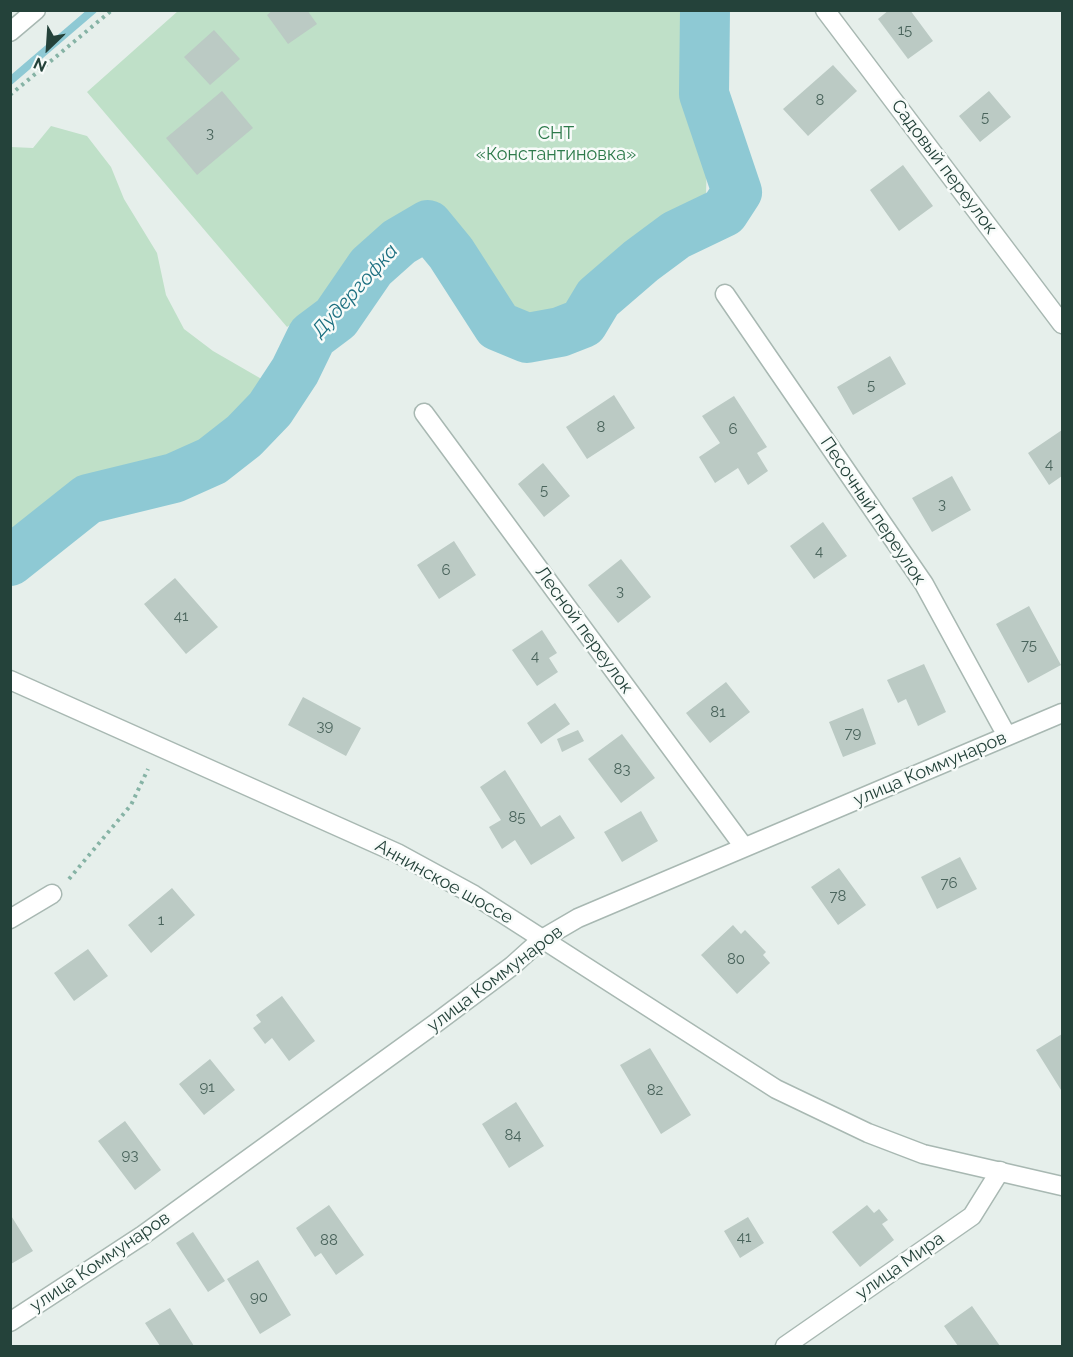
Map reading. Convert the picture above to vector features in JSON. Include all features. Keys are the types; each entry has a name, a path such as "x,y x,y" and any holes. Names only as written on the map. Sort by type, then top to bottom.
{"street":[{"path":"10,33 36,10"},
{"name":"Садовый переулок","path":"825,10 1062,324"},
{"name":"Песочный переулок","path":"725,294 924,584 1007,736"},
{"name":"Лесной переулок","path":"424,413 744,847"},
{"name":"Аннинское шоссе","path":"10,680 397,853 474,895 776,1089 868,1133 923,1154 1062,1186"},
{"name":"улица Коммунаров","path":"10,1322 152,1228 446,1016 542,939 578,918 1062,714"},
{"path":"10,919 52,894"},
{"name":"улица Мира","path":"785,1347 972,1216 1000,1172"}],"path":[{"path":"10,95 112,10"},
{"path":"52,894 82,866 131,806 148,769"}],"green space":[{"name":"СНТ «Константиновка»","path":"178,11 688,11 682,88 707,159 706,193 575,307 541,321 508,309 450,225 414,209 369,248 333,294 287,327 87,92"},
{"path":"51,126 87,136 111,167 124,199 157,253 166,295 184,329 213,351 265,381 230,426 205,443 158,462 98,480 50,500 11,532 11,147 33,148"}],"building":[{"path":"273,10 307,10 317,24 288,44 267,15"},
{"path":"889,10 910,10 933,41 908,59 878,19"},
{"path":"214,30 240,59 210,85 184,57"},
{"path":"833,65 857,91 808,136 783,109"},
{"path":"222,91 253,128 197,175 166,138"},
{"path":"989,91 1011,117 980,142 959,116"},
{"path":"903,165 933,206 899,231 870,190"},
{"path":"890,356 906,384 853,415 837,387"},
{"path":"614,395 635,428 587,459 566,427"},
{"path":"734,396 767,447 757,453 768,471 748,485 738,468 715,483 699,457 720,443 702,416"},
{"path":"1062,430 1062,476 1049,485 1028,453"},
{"path":"543,463 570,496 544,517 518,484"},
{"path":"952,476 971,510 932,532 912,498"},
{"path":"823,522 847,556 814,579 790,546"},
{"path":"454,541 476,575 439,599 417,565"},
{"path":"621,559 651,597 618,623 588,585"},
{"path":"175,578 218,627 186,654 144,604"},
{"path":"1029,606 1061,665 1028,683 996,624"},
{"path":"542,630 557,653 549,658 558,672 537,686 512,650"},
{"path":"924,664 946,712 918,726 906,699 898,703 887,680"},
{"path":"726,682 750,712 710,743 686,713"},
{"path":"303,697 361,728 346,756 288,725"},
{"path":"555,703 570,724 541,744 527,723"},
{"path":"863,708 876,744 843,757 829,722"},
{"path":"578,730 584,741 562,752 557,739"},
{"path":"622,734 655,778 621,803 588,759"},
{"path":"505,770 541,827 560,815 575,838 531,865 515,840 502,849 489,827 501,820 480,787"},
{"path":"641,811 658,841 622,862 604,832"},
{"path":"960,857 977,889 937,909 921,877"},
{"path":"839,868 866,905 838,925 811,887"},
{"path":"172,888 195,915 151,953 128,925"},
{"path":"733,925 741,934 745,930 766,952 763,955 770,963 737,994 701,955"},
{"path":"88,949 108,976 74,1001 54,973"},
{"path":"282,996 315,1041 289,1061 272,1038 265,1044 253,1028 261,1022 256,1015"},
{"path":"1062,1034 1062,1089 1061,1090 1036,1050"},
{"path":"650,1048 691,1115 661,1134 620,1065"},
{"path":"210,1059 235,1090 204,1115 179,1084"},
{"path":"516,1102 544,1146 509,1168 482,1124"},
{"path":"125,1121 161,1170 135,1190 98,1141"},
{"path":"329,1205 364,1255 336,1275 321,1253 315,1257 296,1228"},
{"path":"867,1205 874,1213 879,1209 888,1220 882,1224 894,1240 860,1267 832,1232"},
{"path":"10,1214 33,1251 11,1264 10,1263"},
{"path":"748,1217 764,1243 740,1258 724,1231"},
{"path":"193,1232 225,1281 208,1292 176,1243"},
{"path":"258,1260 291,1315 260,1334 227,1279"},
{"path":"972,1306 1000,1346 958,1346 944,1326"},
{"path":"170,1308 194,1346 160,1346 145,1323"}],"waterway":[{"path":"10,81 93,10"},
{"name":"Дудергофка","path":"10,561 88,499 174,478 212,461 244,436 270,409 295,371 312,336 336,318 371,267 399,242 428,225 451,253 498,326 527,338 560,332 583,323 598,298 641,261 676,235 724,212 737,192 704,94 705,10"}]}
